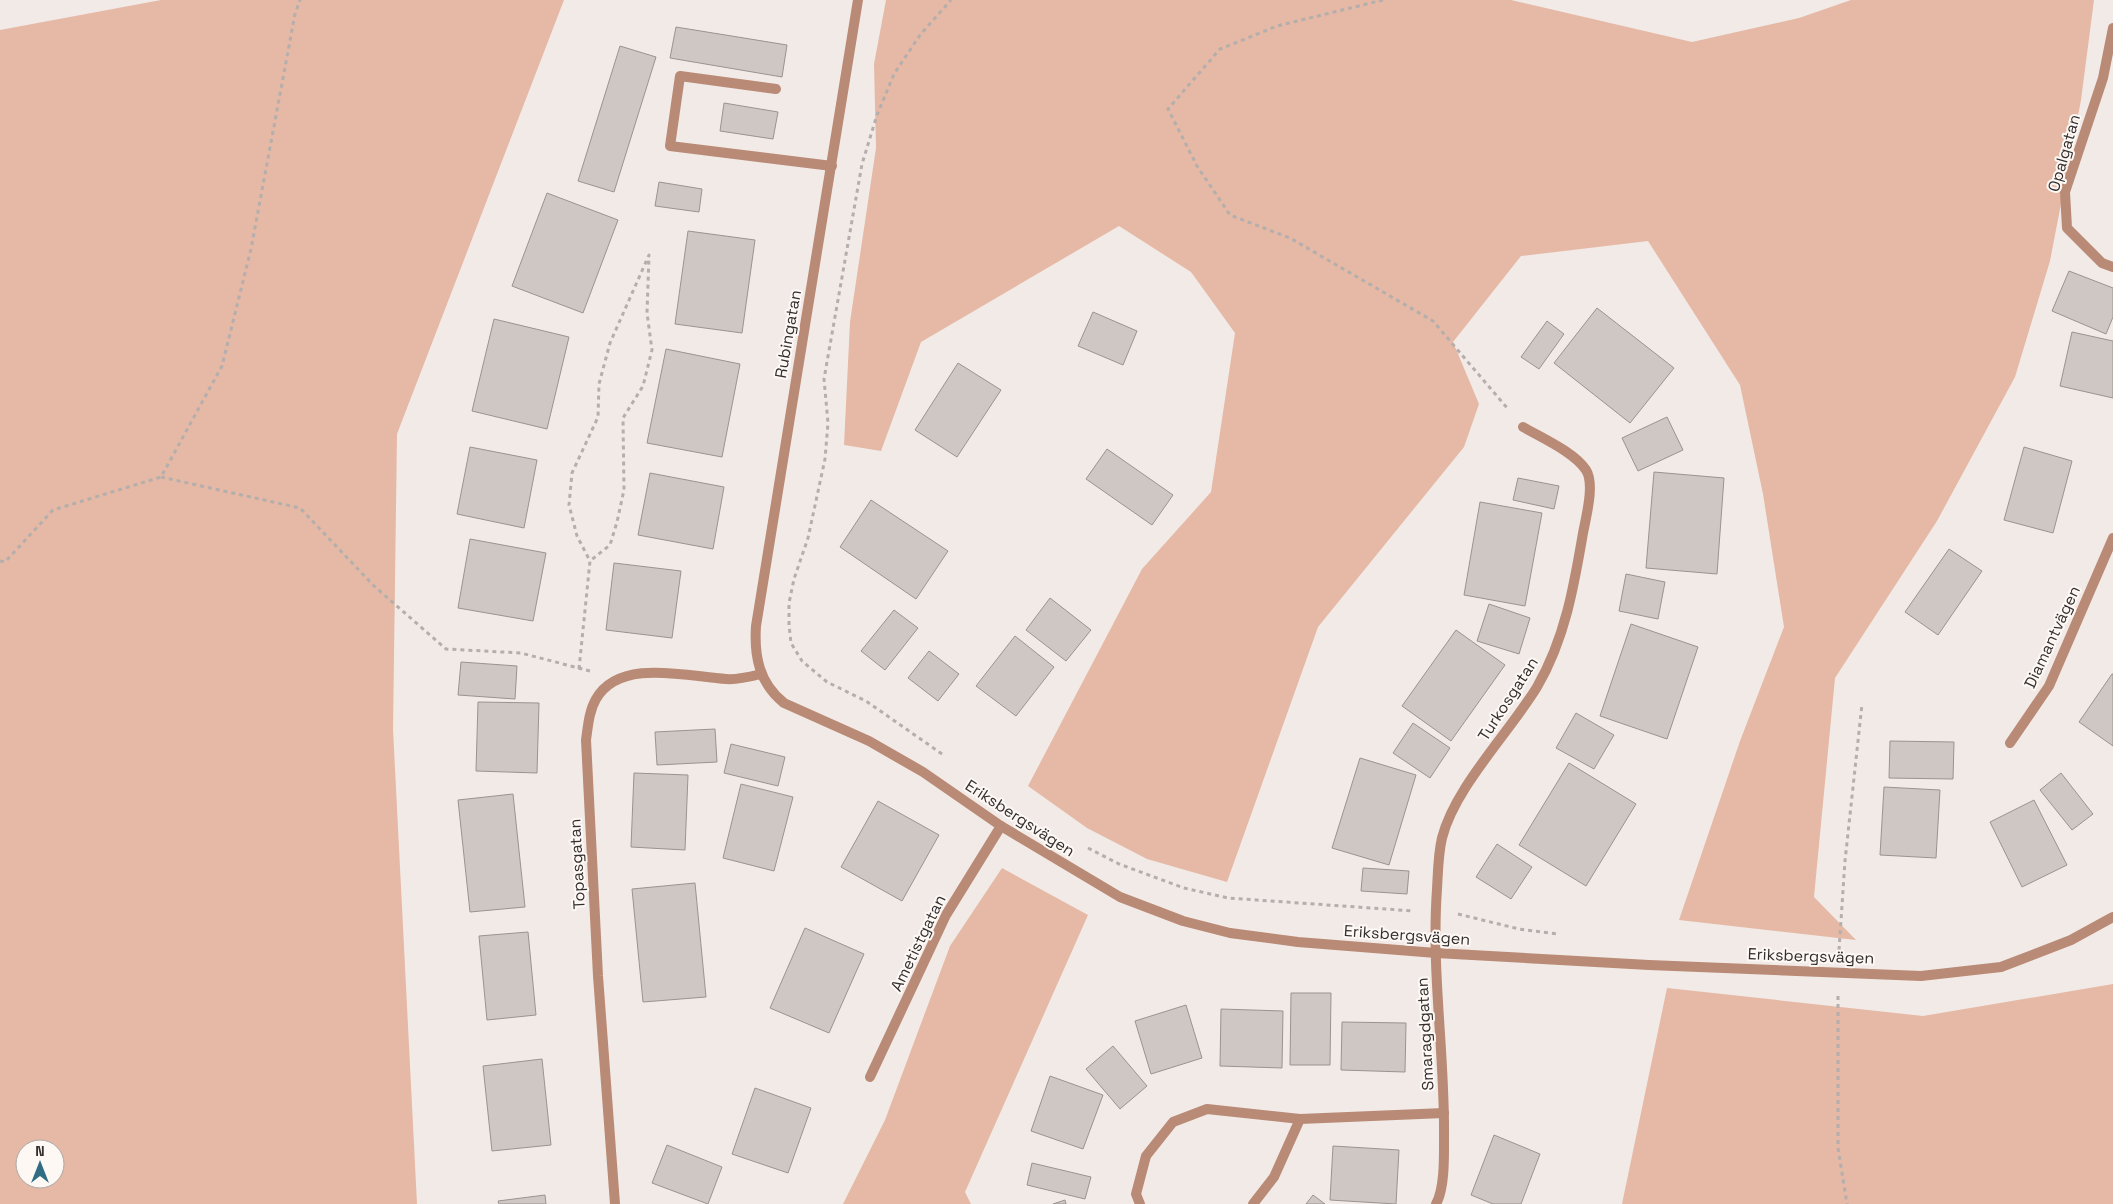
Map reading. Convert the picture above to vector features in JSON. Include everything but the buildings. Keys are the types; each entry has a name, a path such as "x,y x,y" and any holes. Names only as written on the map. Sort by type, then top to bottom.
{"street":[{"name":"Rubingatan","path":"760,674 754,645 756,626 788,419 832,166 858,0"},
{"name":"Opalgatan","path":"2113,28 2103,78 2065,192 2067,228 2102,263 2113,267"},
{"path":"776,89 680,76 670,146 832,166"},
{"name":"Turkosgatan","path":"1436,953 1435,911 1442,838 1456,804 1540,681 1552,658 1573,591 1590,493 1588,472 1582,464 1557,446 1523,427"},
{"name":"Diamantvägen","path":"2010,743 2049,686 2113,538"},
{"name":"Topasgatan","path":"615,1204 598,976 586,740 589,717 596,698 609,684 625,677 648,672 742,679 760,674"},
{"name":"Eriksbergsvägen","path":"760,674 773,694 784,702 869,742 923,772 1002,826 1120,897 1183,921 1230,933 1298,942 1436,953 1922,976 2001,967 2072,940 2113,917"},
{"name":"Ametistgatan","path":"870,1077 946,915 1002,826"},
{"name":"Smaragdgatan","path":"1436,953 1444,1113 1443,1169 1436,1204"},
{"name":"Smaragdgatan","path":"1140,1204 1136,1194 1146,1156 1173,1122 1207,1109 1300,1119 1444,1113"},
{"path":"1252,1204 1274,1177 1300,1119"}],"path":[{"path":"161,477 222,366 251,249 294,14 300,0"},
{"path":"943,755 866,701 827,682 802,661 790,643 789,603 794,579 808,538 825,459 828,423 824,379 862,164 876,115 894,74 920,35 951,0"},
{"path":"1383,0 1277,26 1220,49 1168,109 1197,166 1230,215 1290,238 1432,321 1523,427"},
{"path":"579,669 590,561 576,536 569,505 572,473 598,417 600,384 610,343 649,255 647,313 652,350 643,386 623,418 624,490 617,522 610,545 590,561"},
{"path":"0,561 5,562 53,510 161,477 300,508 374,586 446,649 521,653 579,669 625,677"},
{"path":"1085,846 1119,864 1184,888 1228,898 1404,911 1435,911 1467,915 1520,929 1558,934"}],"shaded area":[{"path":"161,0 564,0 397,434 393,729 417,1204 0,1204 0,30"},
{"path":"886,0 1511,0 1692,42 1799,18 1851,0 2094,0 2081,100 2050,261 2015,377 1937,521 1835,678 1814,897 1856,940 1679,920 1740,741 1784,627 1763,494 1740,385 1648,241 1521,256 1453,342 1479,404 1464,447 1318,627 1227,882 1147,859 1087,828 1028,786 1142,569 1211,492 1235,333 1191,272 1119,226 921,342 881,451 844,445 850,322 876,148 874,64"},
{"path":"1002,868 1088,915 965,1192 971,1204 843,1204 885,1120 950,946"},
{"path":"2113,984 2113,1204 1622,1204 1667,988 1923,1016"}]}
